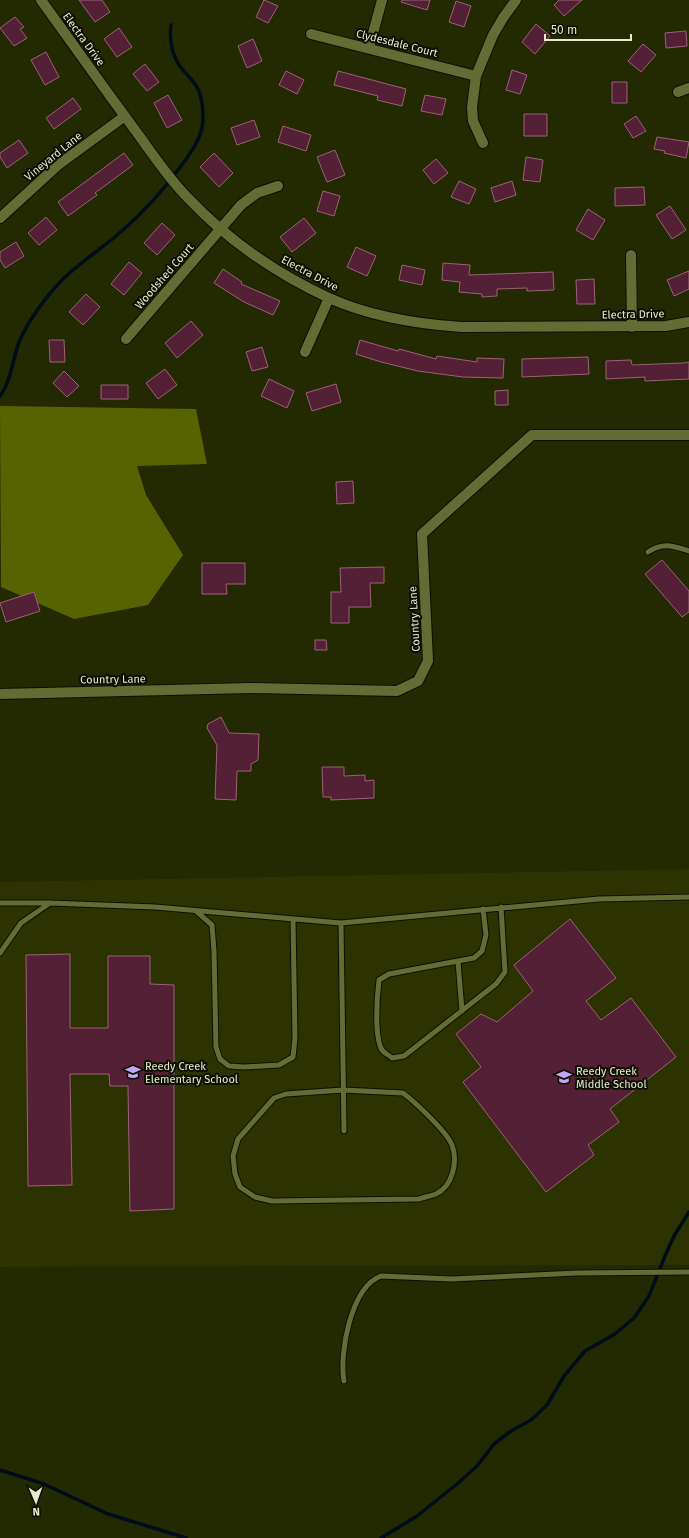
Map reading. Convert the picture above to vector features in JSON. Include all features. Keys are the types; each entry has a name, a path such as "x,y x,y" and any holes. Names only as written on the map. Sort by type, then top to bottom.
{"street":[{"name":"Electra Drive","path":"41,0 125,116 187,198 220,229 246,249 270,265 329,298 388,316 438,325 461,327 632,327 666,326 689,322"},
{"path":"370,48 382,0"},
{"path":"483,144 473,121 472,107 476,76 493,35 516,0"},
{"name":"Clydesdale Court","path":"311,34 476,76"},
{"path":"678,92 689,88"},
{"name":"Vineyard Lane","path":"0,218 58,165 125,116"},
{"name":"Woodshed Court","path":"126,339 241,205 257,193 278,186"},
{"path":"631,255 632,327"},
{"path":"305,352 329,298"},
{"name":"Country Lane","path":"0,694 251,688 397,691 418,682 428,661 422,534 532,435 689,435"}],"lane":[{"path":"648,552 656,547 666,545 689,551"},
{"path":"0,903 50,903 154,907 341,923 599,899 689,897"},
{"path":"0,953 21,924 50,903"},
{"path":"483,909 486,935 482,951 474,958 389,974 379,980 377,994 378,1039 383,1052 392,1058 404,1056 496,984 505,972 501,907"},
{"path":"196,911 212,925 216,1046 220,1059 229,1066 244,1067 279,1064 293,1057 293,919"},
{"path":"341,923 344,1131"},
{"path":"458,961 462,1011"},
{"path":"343,1090 404,1093 410,1098 444,1132 452,1145 454,1161 451,1180 437,1194 418,1199 272,1201 255,1197 240,1187 235,1174 233,1156 238,1139 274,1098 286,1094 343,1090"},
{"path":"344,1382 344,1353 353,1310 365,1288 374,1278 381,1276 450,1278 577,1273 689,1272"}],"shaded area":[{"path":"0,406 196,409 207,464 137,466 146,495 183,555 148,605 74,619 1,587"},
{"path":"689,869 689,1265 0,1267 0,882"}],"building":[{"path":"79,0 102,0 110,12 95,22"},
{"path":"264,0 278,6 268,23 256,17"},
{"path":"402,0 430,0 427,10 401,2"},
{"path":"559,0 582,0 564,16 554,5"},
{"path":"456,1 471,6 464,27 449,22"},
{"path":"15,17 24,27 20,29 27,38 14,46 0,28"},
{"path":"536,24 550,36 535,54 522,42"},
{"path":"119,28 132,47 117,57 104,39"},
{"path":"686,31 687,46 666,48 665,33"},
{"path":"253,39 262,61 247,68 238,46"},
{"path":"643,44 656,55 641,72 628,61"},
{"path":"46,52 59,77 45,85 31,60"},
{"path":"145,64 159,82 147,91 133,74"},
{"path":"512,70 527,75 520,94 506,90"},
{"path":"286,71 304,80 297,94 279,85"},
{"path":"338,71 406,89 402,106 377,100 378,96 334,85"},
{"path":"612,82 627,82 627,103 612,103"},
{"path":"168,95 182,120 167,128 154,103"},
{"path":"425,95 446,99 442,115 421,111"},
{"path":"73,98 81,109 54,129 46,118"},
{"path":"524,114 547,114 547,136 524,136"},
{"path":"636,116 646,131 633,138 624,124"},
{"path":"254,120 260,137 237,145 231,128"},
{"path":"283,126 311,135 306,151 278,142"},
{"path":"657,137 689,142 686,158 654,149"},
{"path":"19,140 28,153 7,168 0,157 0,153"},
{"path":"335,150 345,175 327,182 317,157"},
{"path":"124,153 133,165 95,193 97,195 68,216 58,202"},
{"path":"214,153 233,173 219,187 200,167"},
{"path":"526,157 543,160 540,182 523,180"},
{"path":"436,159 448,173 434,184 423,170"},
{"path":"459,181 476,189 469,204 451,197"},
{"path":"512,181 516,195 495,202 491,188"},
{"path":"644,187 645,205 615,206 615,188"},
{"path":"323,191 340,196 334,216 317,211"},
{"path":"670,206 686,230 672,239 656,215"},
{"path":"588,209 605,220 593,240 576,230"},
{"path":"46,217 57,230 39,245 28,233"},
{"path":"304,218 316,233 292,252 280,237"},
{"path":"162,223 175,235 157,255 144,243"},
{"path":"16,242 24,256 5,268 0,260 0,252"},
{"path":"356,247 376,256 367,276 347,267"},
{"path":"129,262 142,273 124,295 111,284"},
{"path":"443,263 470,265 469,275 553,272 554,290 527,291 527,288 497,289 497,296 482,297 482,294 459,292 460,282 442,280"},
{"path":"402,265 425,270 422,285 399,280"},
{"path":"223,269 242,282 241,284 280,301 273,315 244,302 214,283"},
{"path":"689,271 689,289 674,296 667,280"},
{"path":"594,279 595,304 577,304 576,280"},
{"path":"86,294 100,307 83,325 69,312"},
{"path":"191,321 203,335 177,358 165,343"},
{"path":"49,340 64,340 65,362 50,362"},
{"path":"360,340 398,351 399,349 436,359 437,356 477,362 477,358 504,359 503,378 463,377 418,371 381,362 356,354"},
{"path":"262,347 268,367 252,371 246,352"},
{"path":"588,357 589,374 522,377 522,359"},
{"path":"631,360 632,365 689,362 689,379 645,381 645,377 606,379 606,361"},
{"path":"165,369 177,385 158,399 146,383"},
{"path":"64,371 79,386 67,397 53,383"},
{"path":"269,379 294,391 287,408 261,396"},
{"path":"336,384 341,402 312,411 306,393"},
{"path":"101,385 128,385 128,399 101,399"},
{"path":"508,390 508,405 495,405 495,391"},
{"path":"353,481 354,503 337,504 336,482"},
{"path":"662,560 689,591 689,612 682,617 645,574"},
{"path":"202,563 245,563 245,584 226,584 227,594 202,594"},
{"path":"384,567 384,583 370,583 371,607 349,607 349,623 331,623 331,592 341,592 340,568"},
{"path":"34,592 40,611 6,622 0,603"},
{"path":"315,640 326,640 327,650 315,650"},
{"path":"221,717 229,733 259,734 258,760 251,764 251,771 237,771 236,800 215,799 217,745 207,728 208,724"},
{"path":"322,767 344,767 344,776 365,775 365,781 374,780 374,798 331,800 331,797 323,797"},
{"path":"570,919 616,978 586,1001 601,1020 631,998 676,1057 610,1109 619,1122 588,1145 594,1155 546,1192 463,1082 481,1067 456,1034 481,1014 497,1022 533,991 514,965"},
{"path":"70,954 70,1028 108,1028 108,956 150,956 150,984 174,985 174,1209 130,1211 128,1086 110,1086 109,1074 70,1074 72,1185 28,1186 26,955"}],"waterway":[{"path":"0,396 7,384 18,345 26,328 44,301 64,278 125,228 152,201 177,172 199,137 203,118 200,93 197,86 176,60 170,37 171,25"},
{"path":"381,1538 417,1516 477,1466 494,1444 511,1431 531,1420 547,1405 564,1376 585,1351 615,1334 634,1318 649,1296 674,1236 689,1212"},
{"path":"0,1470 44,1484 108,1514 186,1538"}],"place":[{"name":"Reedy Creek Elementary School","path":"133,1072"},
{"name":"Reedy Creek Middle School","path":"564,1077"}]}
